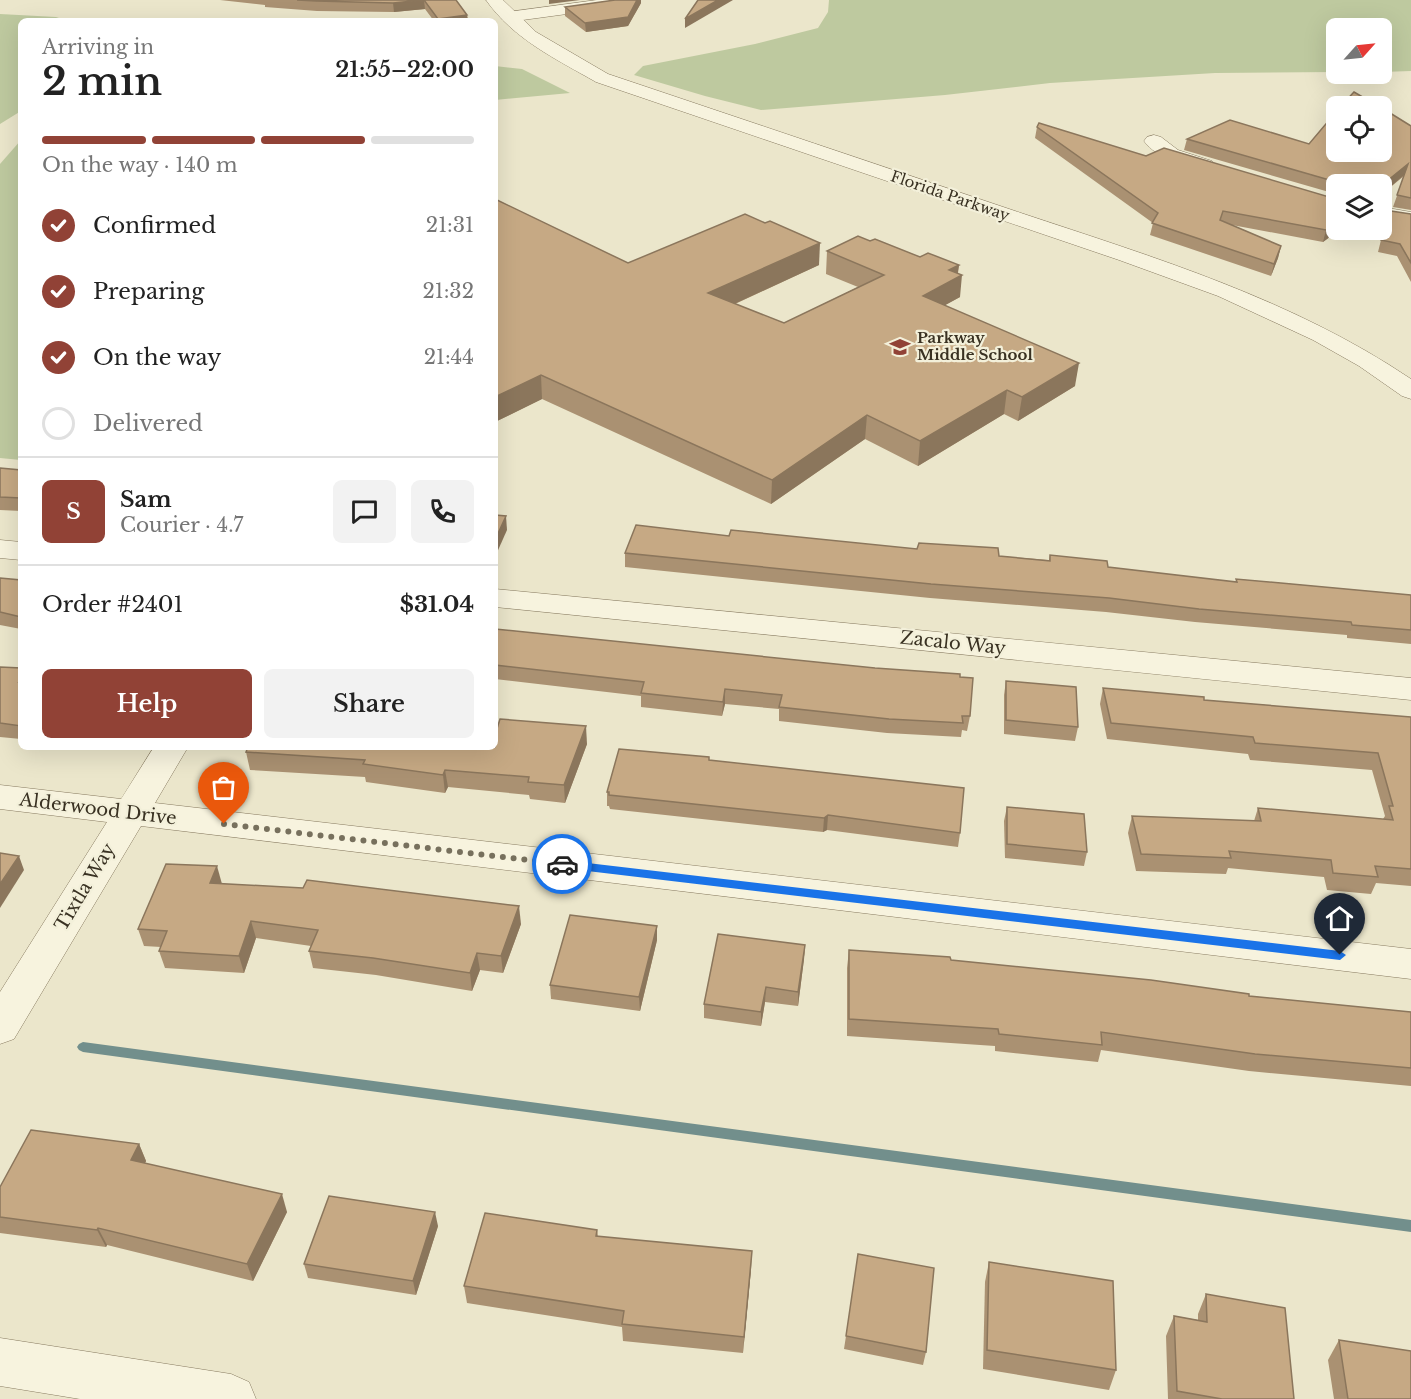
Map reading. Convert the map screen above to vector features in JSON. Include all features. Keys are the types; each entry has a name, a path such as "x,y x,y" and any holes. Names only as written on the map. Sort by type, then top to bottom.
{"street":[{"name":"Florida Parkway","path":"494,0 508,17 531,38 602,78 1181,274 1250,301 1335,344 1411,391"},
{"path":"508,17 633,0"},
{"path":"1154,141 1171,154 1224,170"},
{"path":"1392,215 1411,218"},
{"path":"0,549 18,551"},
{"name":"Zacalo Way","path":"498,598 1411,688"},
{"name":"Tixtla Way","path":"0,1028 169,750"},
{"name":"Alderwood Drive","path":"0,797 1411,964"},
{"path":"0,1362 231,1399"}],"green space":[{"path":"829,0 1411,0 1411,71 1392,72 1392,18 1326,18 1326,72 1215,73 1050,83 945,95 761,110 634,75 643,66 755,44 818,28 828,12"},
{"path":"0,14 59,18 18,18 18,113 0,124"},
{"path":"498,66 522,69 570,93 498,100"},
{"path":"18,143 18,460 0,458 0,164"}],"building":[{"path":"297,0 423,0 393,3"},
{"path":"424,0 456,0 467,15 445,18 437,18"},
{"path":"615,0 637,0 628,17 585,23 565,7"},
{"path":"698,0 718,0 685,19"},
{"path":"1392,114 1411,126 1411,198 1397,195 1408,164 1392,177 1392,174 1326,174 1326,179 1187,139 1230,120 1309,144 1326,124 1326,162 1392,162"},
{"path":"1039,123 1146,156 1164,148 1326,196 1326,230 1223,211 1220,220 1281,246 1274,264 1152,223 1158,213 1037,127"},
{"path":"498,200 628,263 745,214 765,223 770,221 820,243 708,293 784,323 884,275 827,251 858,236 870,241 875,239 920,257 928,253 959,265 949,270 962,275 923,296 1079,363 1022,397 1007,390 920,441 867,415 772,480 541,375 498,396"},
{"path":"1392,211 1411,214 1411,263 1400,244 1381,240 1392,240"},
{"path":"0,468 18,470 18,498 0,497"},
{"path":"498,515 506,516 498,533"},
{"path":"636,525 729,536 731,530 917,549 919,543 998,548 999,556 1050,561 1050,555 1107,561 1108,567 1237,582 1236,579 1411,595 1411,630 1109,598 931,584 625,553"},
{"path":"0,578 18,580 18,616 0,612"},
{"path":"498,629 875,668 960,674 960,677 973,678 970,716 962,716 963,723 889,719 779,707 782,695 725,689 723,702 641,693 644,682 498,665"},
{"path":"0,667 18,668 18,726 0,723"},
{"path":"1006,681 1076,687 1078,727 1006,720"},
{"path":"1103,688 1204,697 1204,700 1411,717 1411,869 1375,866 1378,877 1333,873 1331,860 1229,851 1231,858 1141,854 1132,816 1261,821 1258,808 1393,820 1389,806 1393,806 1378,753 1255,743 1253,737 1111,723"},
{"path":"500,719 586,726 564,785 528,782 529,777 445,770 443,775 363,764 365,760 246,752 247,750 498,750"},
{"path":"619,749 709,757 709,760 964,788 960,833 828,815 824,818 609,795 607,792"},
{"path":"1007,807 1084,814 1087,852 1007,844"},
{"path":"0,853 19,856 0,884"},
{"path":"166,864 217,866 210,883 303,888 307,880 519,906 501,956 477,953 470,973 309,951 318,930 251,921 239,956 159,951 167,931 138,929"},
{"path":"570,915 657,926 639,997 550,985"},
{"path":"718,934 805,945 798,992 766,987 761,1012 704,1004"},
{"path":"849,950 950,957 951,960 1151,980 1249,994 1249,996 1411,1012 1411,1068 1255,1054 1101,1032 1102,1045 999,1034 998,1029 849,1019"},
{"path":"31,1130 139,1144 131,1160 282,1194 247,1264 98,1228 97,1230 0,1217 0,1187"},
{"path":"329,1196 435,1212 413,1281 304,1264"},
{"path":"485,1213 597,1230 596,1236 752,1251 744,1337 622,1324 624,1311 464,1286"},
{"path":"858,1254 934,1268 926,1352 846,1336"},
{"path":"989,1262 1113,1281 1116,1370 987,1350"},
{"path":"1206,1294 1285,1308 1294,1399 1222,1399 1177,1391 1174,1316 1207,1322"},
{"path":"1339,1340 1411,1351 1411,1399 1348,1399"}],"waterway":[{"path":"83,1047 1411,1226"}],"way so far":[{"path":"224,824 562,864"}],"place":[{"name":"Parkway Middle School","path":"900,347"}],"route":[{"path":"562,864 1340,955"}]}
